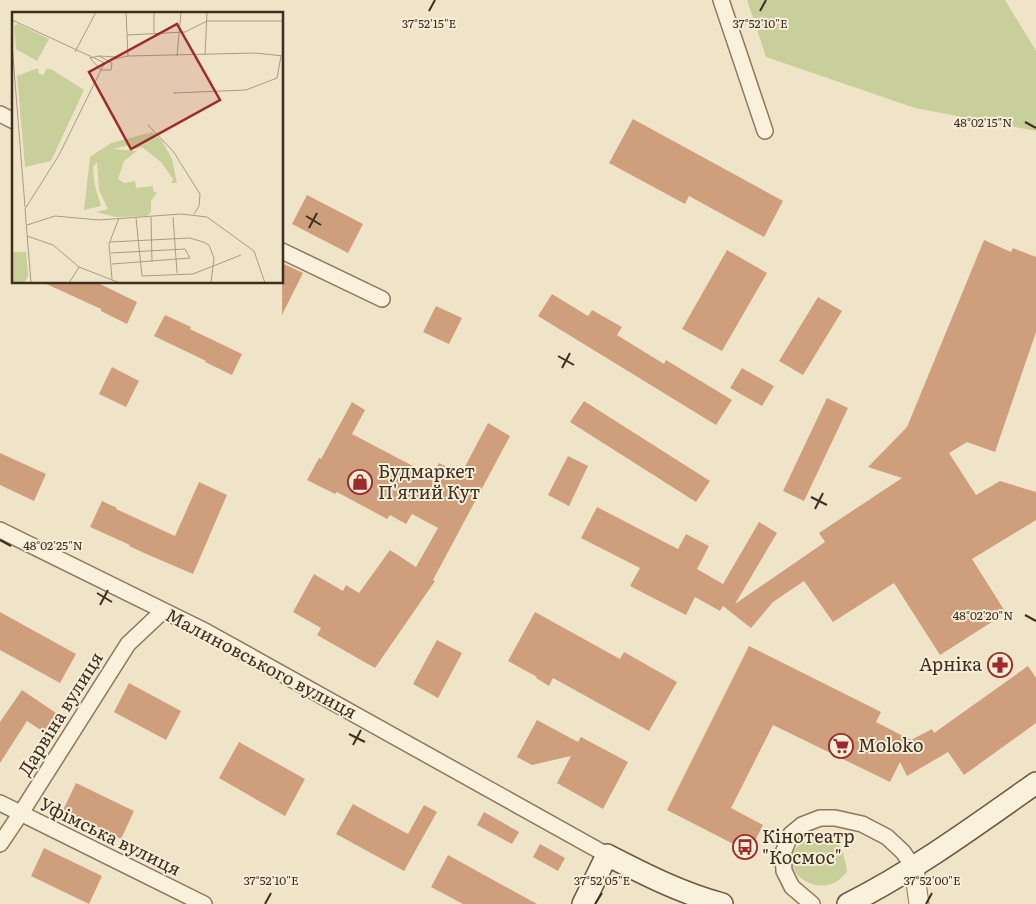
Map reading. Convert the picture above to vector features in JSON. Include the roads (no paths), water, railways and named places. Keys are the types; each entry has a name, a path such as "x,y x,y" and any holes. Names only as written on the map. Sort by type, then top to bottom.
{"main road":[{"path":"848,904 914,868 1036,783"},
{"name":"Малиновського вулиця","path":"607,855 645,874 713,902"},
{"path":"583,904 607,855"}],"street":[{"path":"721,0 765,132"},
{"path":"0,114 12,119"},
{"path":"284,252 382,299"},
{"name":"Малиновського вулиця","path":"0,530 205,631 607,855"},
{"name":"Дарвіна вулиця","path":"0,844 128,644 163,610"},
{"name":"Уфімська вулиця","path":"0,804 204,904"},
{"path":"812,904 792,887 784,871 783,853 791,834 802,825 820,818 836,818 862,824 886,837 903,852 914,868 918,904"}],"place":[{"name":"Будмаркет П'ятий Кут","path":"360,482"},
{"name":"Арніка","path":"1000,665"},
{"name":"Moloko","path":"841,746"},
{"name":"Кінотеатр \"Космос\"","path":"745,847"}]}
